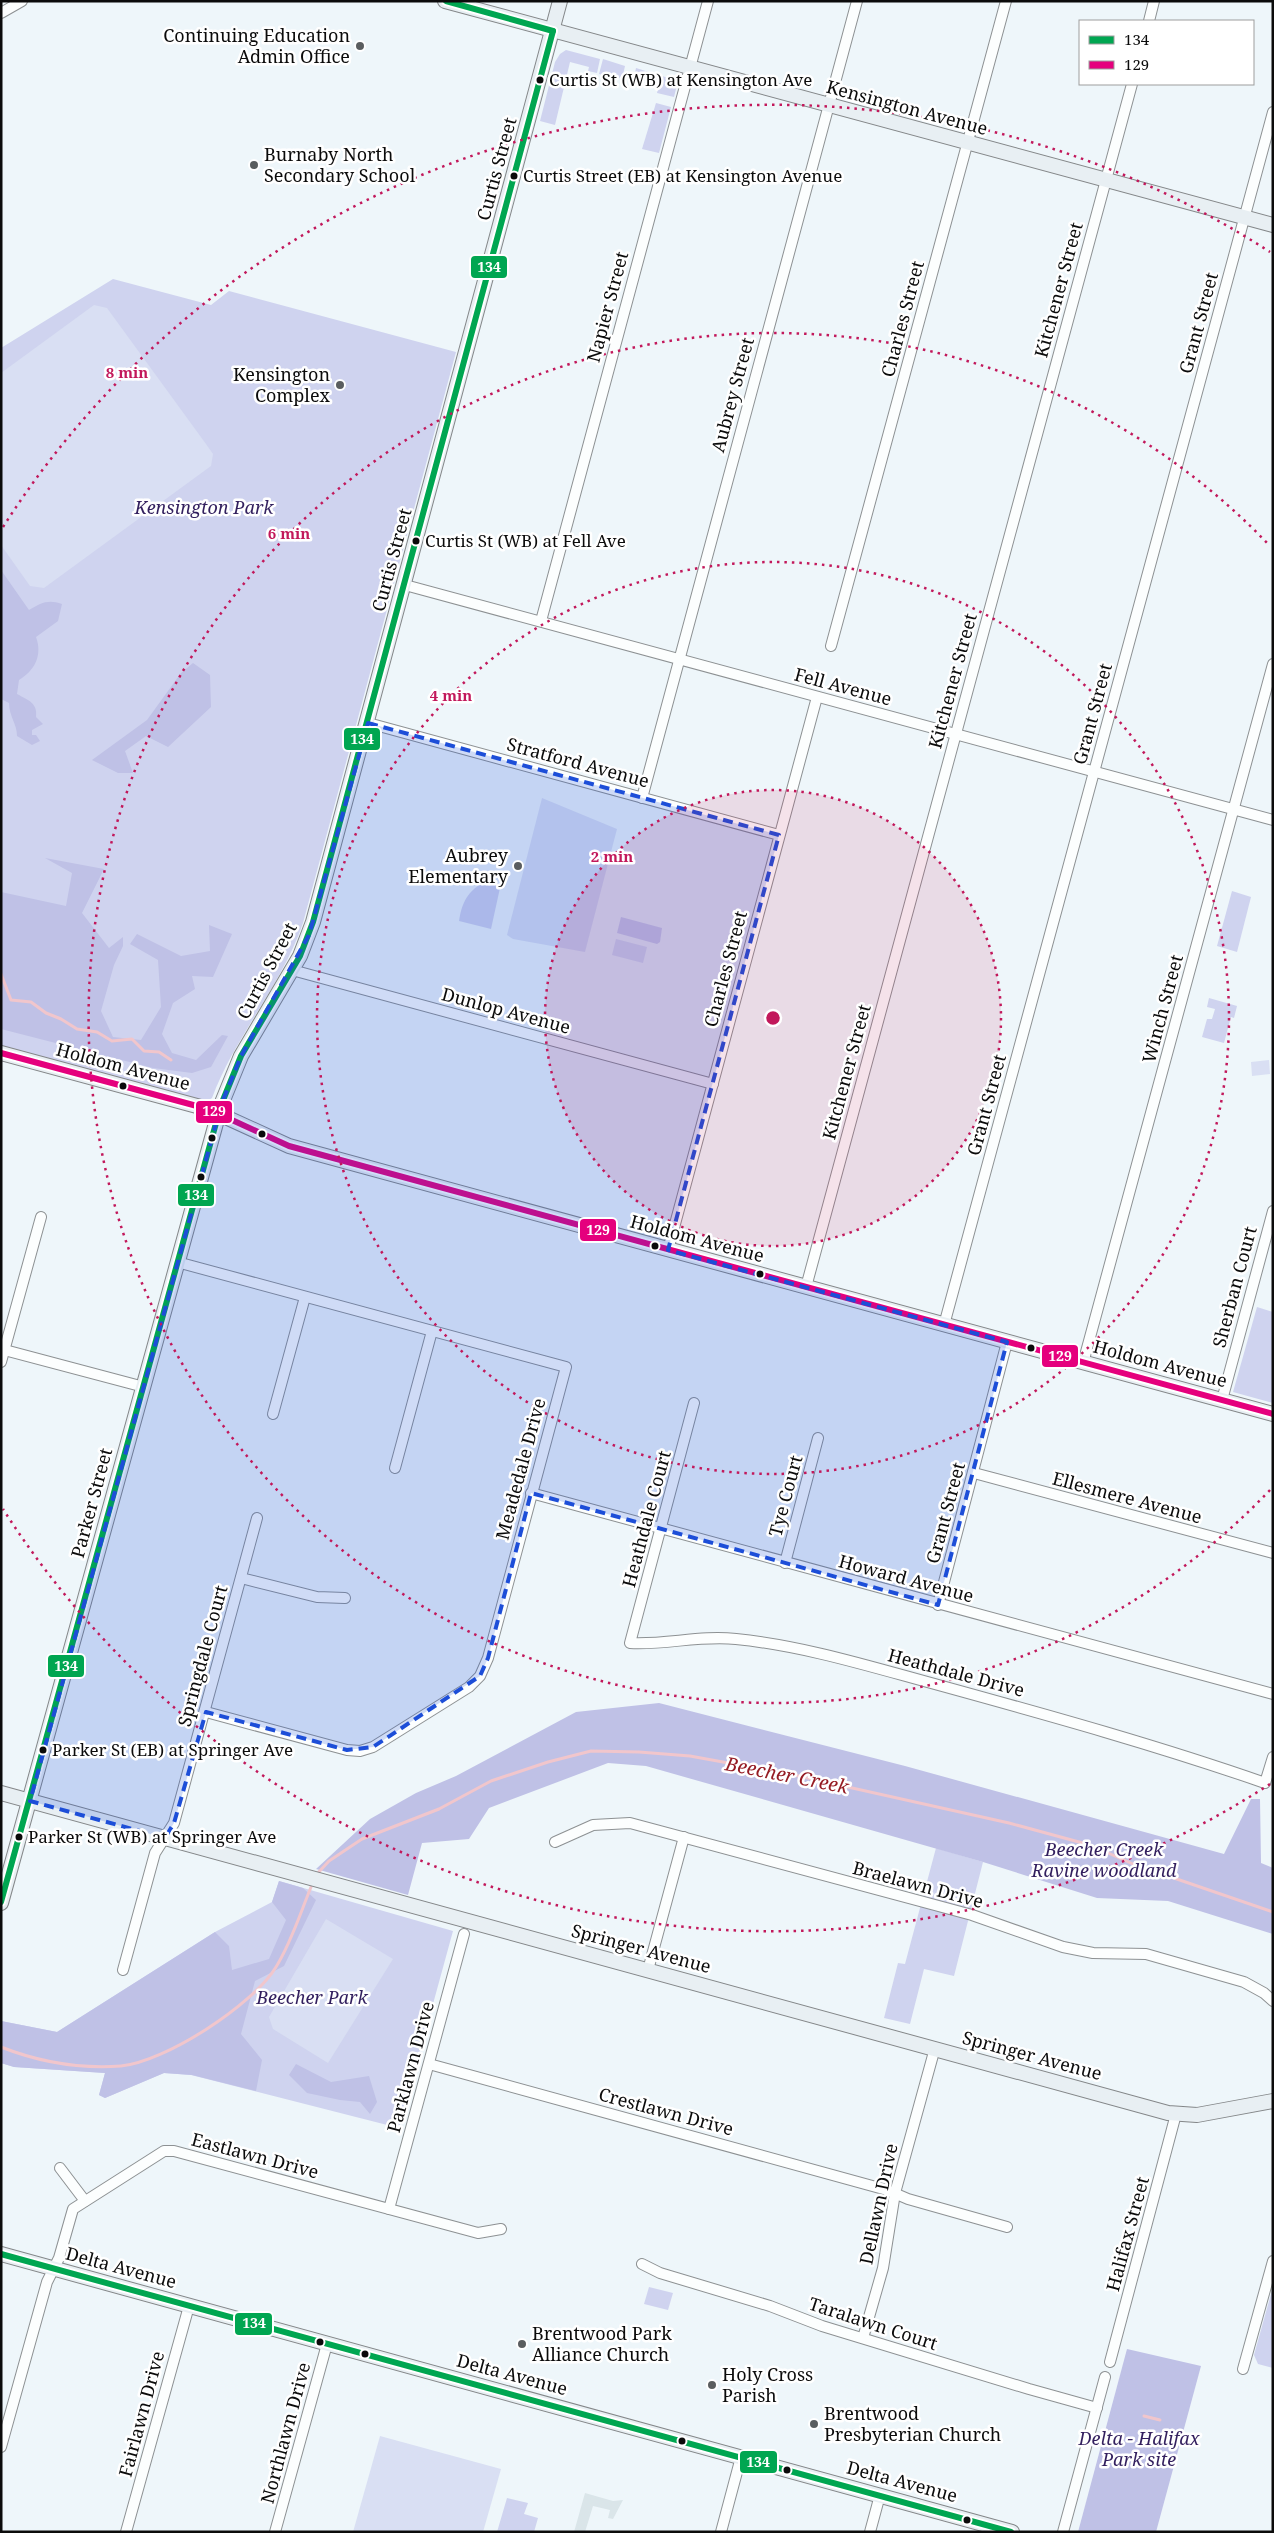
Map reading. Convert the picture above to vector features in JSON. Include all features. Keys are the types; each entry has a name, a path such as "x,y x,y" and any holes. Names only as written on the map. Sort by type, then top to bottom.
{"street":[{"path":"1,13 22,1"},
{"name":"Kensington Avenue","path":"445,1 1273,225"},
{"name":"Curtis Street","path":"218,1113 241,1056 292,970 310,935 560,1"},
{"name":"Napier Street","path":"541,621 708,1"},
{"name":"Aubrey Street","path":"642,798 857,1"},
{"name":"Charles Street","path":"831,646 1006,1"},
{"path":"1149,20 1154,1"},
{"name":"Kitchener Street","path":"806,1287 1132,85"},
{"name":"Grant Street","path":"944,1325 1273,112"},
{"name":"Fell Avenue","path":"405,585 1273,820"},
{"name":"Winch Street","path":"1083,1363 1273,664"},
{"name":"Charles Street","path":"668,1250 817,697"},
{"name":"Stratford Avenue","path":"368,723 779,835"},
{"name":"Dunlop Avenue","path":"292,970 712,1084"},
{"name":"Holdom Avenue","path":"1,1053 218,1113 289,1146 1273,1414"},
{"name":"Parker Street","path":"1,1903 218,1113"},
{"name":"Sherban Court","path":"1222,1400 1273,1211"},
{"path":"1,1362 3,1349 42,1217"},
{"name":"Meadedale Drive","path":"176,1262 566,1367 488,1658 480,1676 469,1687 373,1747 360,1751 347,1750 206,1712"},
{"path":"272,1414 305,1297"},
{"path":"395,1468 432,1331"},
{"name":"Grant Street","path":"938,1604 1008,1342"},
{"path":"3,1349 144,1387"},
{"name":"Heathdale Court","path":"630,1644 694,1403"},
{"name":"Tye Court","path":"785,1563 818,1438"},
{"name":"Ellesmere Avenue","path":"974,1473 1273,1553"},
{"name":"Howard Avenue","path":"531,1493 1273,1694"},
{"name":"Springdale Court","path":"123,1970 155,1853 174,1824 206,1712 257,1518"},
{"path":"241,1578 317,1597 345,1598"},
{"name":"Heathdale Drive","path":"630,1644 653,1644 718,1637 832,1656 1100,1730 1266,1783 1273,1757"},
{"name":"Springer Avenue","path":"1,1793 1176,2114 1197,2115 1273,2101"},
{"name":"Braelawn Drive","path":"555,1842 593,1825 630,1823 972,1915 1063,1948 1093,1953 1146,1954 1204,1970 1244,1982 1264,1993 1273,2001"},
{"path":"648,1970 684,1837"},
{"name":"Parklawn Drive","path":"389,2209 464,1934"},
{"name":"Dellawn Drive","path":"863,2338 882,2268 894,2193 934,2048"},
{"name":"Crestlawn Drive","path":"428,2064 894,2193 1007,2227"},
{"name":"Halifax Street","path":"1110,2362 1176,2114"},
{"name":"Eastlawn Drive","path":"1,2448 46,2282 59,2258 72,2211 158,2154 170,2150 478,2233 502,2229"},
{"path":"60,2168 85,2201"},
{"name":"Delta Avenue","path":"1,2254 1012,2532"},
{"path":"1243,2369 1273,2261"},
{"name":"Taralawn Court","path":"642,2264 660,2273 770,2306 863,2338 1029,2390 1097,2408"},
{"name":"Fairlawn Drive","path":"126,2532 189,2306"},
{"name":"Northlawn Drive","path":"275,2532 327,2344"},
{"path":"1063,2532 1106,2377"},
{"path":"721,2532 741,2457"},
{"path":"870,2532 880,2495"}],"highlighted area":[{"path":"368,723 779,835 668,1250 1007,1342 938,1605 531,1493 488,1658 480,1676 373,1747 347,1750 206,1712 174,1823 165,1838 30,1801 221,1105 241,1056 309,935"}],"green space":[{"path":"566,50 600,59 597,73 588,71 589,67 570,62 555,125 540,121 555,62 560,54"},
{"path":"603,59 625,66 623,75 618,79 599,74"},
{"path":"636,68 678,81 674,97 657,93 659,85 634,78"},
{"path":"656,103 671,107 659,153 642,149"},
{"name":"Kensington Park","path":"113,279 211,305 229,291 456,352 303,923 283,968 233,1053 212,1098 207,1101 1,1046 1,348"},
{"path":"94,305 107,308 206,444 213,454 211,466 44,588 30,586 1,545 1,373"},
{"path":"1,570 29,610 45,602 62,604 58,621 36,637 38,657 29,672 19,680 17,694 34,705 36,717 43,724 32,730 32,735 36,735 40,741 32,745 17,736 9,703 1,699"},
{"path":"193,663 210,675 211,707 168,747 146,736 125,751 133,773 118,773 92,760 147,720 181,673"},
{"path":"542,798 617,829 585,952 513,939 507,935"},
{"path":"45,858 104,869 82,913 109,948 123,937 123,946 114,965 101,1011 113,1037 141,1040 161,1007 158,960 130,944 137,934 181,956 210,951 209,925 232,934 213,977 192,976 195,989 173,1003 162,1034 172,1053 196,1060 222,1035 228,1036 211,1067 192,1073 153,1068 1,1029 1,892 66,906 72,873"},
{"path":"490,879 497,883 500,888 491,929 459,921 462,907 468,896 477,886"},
{"path":"1232,891 1251,897 1237,952 1217,946"},
{"path":"621,917 662,928 660,942 657,944 617,933"},
{"path":"616,939 647,947 643,963 612,955"},
{"path":"1209,998 1237,1006 1234,1018 1231,1017 1224,1043 1202,1037 1207,1019 1212,1019 1215,1009 1207,1007"},
{"path":"1269,1060 1270,1074 1252,1076 1251,1062"},
{"path":"1257,1307 1273,1312 1273,1403 1233,1392"},
{"name":"Beecher Creek Ravine woodland","path":"659,1703 905,1766 1224,1854 1251,1799 1260,1799 1261,1863 1273,1868 1273,1934 1168,1901 1097,1898 983,1862 646,1766 608,1763 489,1808 469,1839 422,1843 408,1895 316,1869 370,1819 416,1793 456,1776 576,1712"},
{"path":"936,1848 983,1862 954,1976 924,1969 910,2024 884,2018 898,1963 905,1964"},
{"name":"Beecher Park","path":"279,1881 453,1931 399,2128 191,2075 164,2073 105,2098 99,2095 105,2073 14,2067 1,2063 1,2021 57,2032 215,1932 272,1902"},
{"path":"279,1881 303,1888 316,1900 284,1966 255,1981 241,2034 262,2060 256,2091 192,2075 164,2073 105,2098 99,2095 105,2073 14,2067 1,2063 1,2021 57,2032 215,1932 229,1946 232,1970 269,1959 286,1920 272,1902"},
{"path":"326,1919 393,1959 328,2063 273,2029 269,2017"},
{"path":"296,2064 331,2082 369,2076 377,2102 370,2114 360,2102 307,2093 289,2075"},
{"path":"649,2287 673,2293 668,2310 644,2304"},
{"path":"1273,2287 1273,2368 1258,2364 1254,2355"},
{"name":"Delta - Halifax Park site","path":"1127,2349 1201,2366 1156,2532 1078,2532"},
{"path":"380,2436 501,2469 483,2532 353,2532"},
{"path":"507,2498 528,2503 524,2514 538,2518 534,2532 497,2532"}],"shaded area":[{"path":"585,2493 613,2501 623,2500 613,2519 608,2518 610,2510 593,2506 585,2532 574,2532"}],"waterway":[{"path":"1,974 11,1000 31,1002 46,1013 61,1019 77,1029 97,1032 112,1041 132,1039 144,1051 159,1052 171,1060"},
{"name":"Beecher Creek","path":"316,1875 329,1861 362,1839 439,1809 491,1781 548,1762 591,1751 639,1752 690,1756 794,1775 1009,1823 1090,1845 1133,1864 1273,1912"},
{"name":"Beecher Creek","path":"1,2047 30,2057 60,2063 106,2067 139,2062 183,2043 228,2014 265,1982 286,1948 311,1887"},
{"path":"1144,2416 1160,2420"}],"transit line":[{"name":"134","path":"446,1 553,31"},
{"name":"134","path":"1,1902 221,1105 241,1056 300,956 313,922 553,31"},
{"name":"129","path":"1,1053 208,1109 289,1146 1273,1414"},
{"name":"134","path":"1,2254 1011,2532"}],"place":[{"name":"Continuing Education Admin Office","path":"360,46"},
{"name":"Curtis St (WB) at Kensington Ave","path":"540,80"},
{"name":"Burnaby North Secondary School","path":"254,165"},
{"name":"Curtis Street (EB) at Kensington Avenue","path":"514,176"},
{"name":"Kensington Complex","path":"340,385"},
{"name":"Curtis St (WB) at Fell Ave","path":"416,541"},
{"name":"Aubrey Elementary","path":"518,866"},
{"name":"Parker St (EB) at Springer Ave","path":"43,1750"},
{"name":"Parker St (WB) at Springer Ave","path":"19,1837"},
{"name":"Brentwood Park Alliance Church","path":"522,2344"},
{"name":"Holy Cross Parish","path":"712,2385"},
{"name":"Brentwood Presbyterian Church","path":"814,2424"}]}
